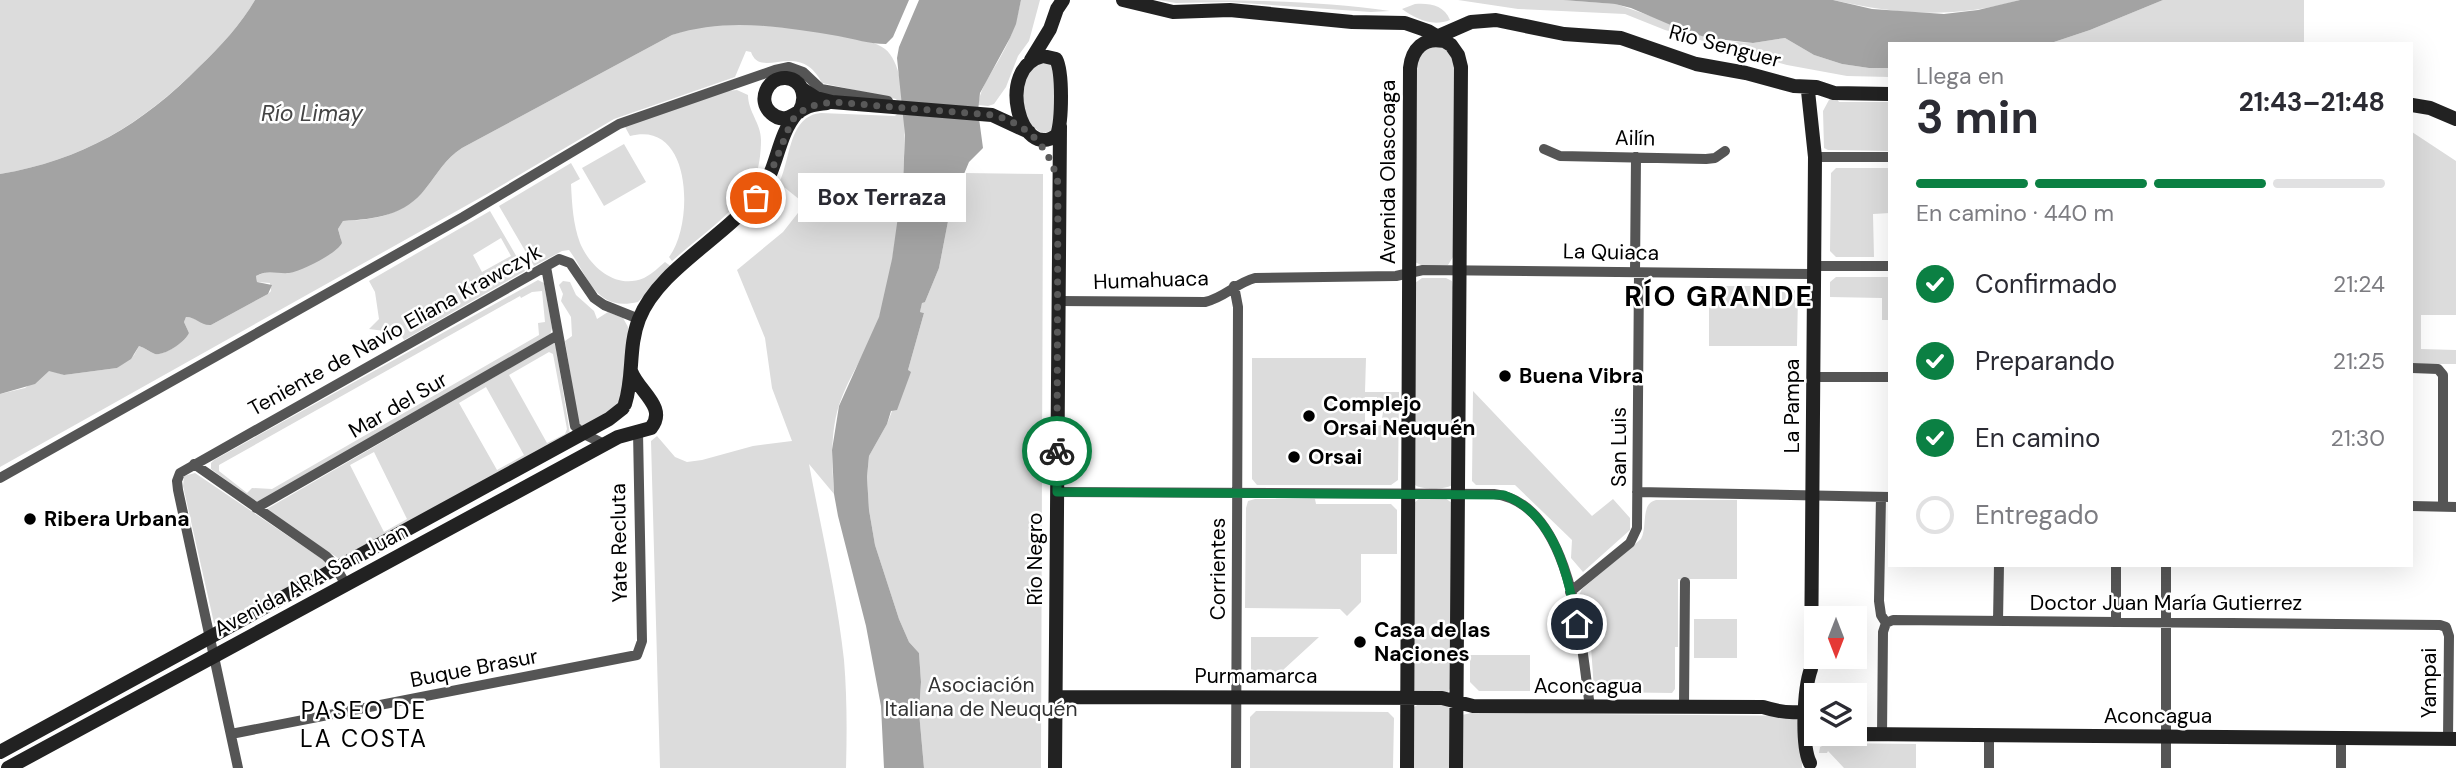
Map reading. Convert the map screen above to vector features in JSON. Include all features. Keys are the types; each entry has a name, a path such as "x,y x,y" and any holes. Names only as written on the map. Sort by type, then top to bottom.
{"main road":[{"path":"987,114 1003,108 1017,87 1047,35 1063,0"},
{"path":"1124,0 1173,12 1230,10 1352,22 1398,22 1417,26 1455,50 1461,67 1456,768"},
{"name":"Río Senguer","path":"1438,39 1471,22 1505,21 1564,34 1621,38 1703,66 1746,73 1790,85 1838,93 1888,94"},
{"name":"Avenida Olascoaga","path":"1407,768 1410,68 1416,48 1438,39"},
{"name":"Río Negro","path":"1030,62 1038,57 1048,56 1058,63 1060,126 1055,768"},
{"path":"779,149 776,124 764,102 766,90 774,81 792,80 811,96 832,102"},
{"name":"Río Negro","path":"1017,87 1018,111 1031,134 1050,157 1058,183"},
{"path":"624,406 631,371 633,340 639,318 663,284 751,204 769,177 787,128 798,113 804,98 801,88"},
{"name":"La Pampa","path":"1815,683 1811,670 1814,150 1819,133 1820,110 1826,95 1818,88"},
{"path":"770,112 781,118 812,105 832,102 987,114 1002,118 1043,139 1054,138 1060,126"},
{"path":"2413,105 2430,108 2456,119"},
{"path":"631,371 636,383 657,410 656,420 651,428 637,432"},
{"path":"624,406 635,397 652,401"},
{"name":"Avenida ARA San Juan","path":"0,752 582,433 624,406"},
{"name":"Yate Recluta","path":"624,406 624,423 637,432"},
{"name":"Avenida ARA San Juan","path":"8,768 604,444 622,435 637,432"},
{"name":"Purmamarca","path":"1056,697 1442,698 1456,702"},
{"name":"Aconcagua","path":"1456,702 1473,706 1590,707 1763,707 1781,703 1804,707"},
{"name":"Aconcagua","path":"1867,733 2452,739"},
{"name":"La Pampa","path":"1810,765 1814,746"}],"street":[{"path":"0,478 463,217 629,119 789,67 803,72 818,88 896,105"},
{"name":"Ailín","path":"1544,149 1560,156 1711,159 1725,151"},
{"path":"1814,150 1888,158"},
{"name":"San Luis","path":"1570,592 1633,538 1638,523 1636,158"},
{"name":"Teniente de Navío Eliana Krawczyk","path":"194,464 559,259 567,260 594,298 604,305 639,318"},
{"name":"La Quiaca","path":"1409,274 1421,270 1637,272 1814,270 1888,266"},
{"path":"546,267 574,424 582,433 604,444"},
{"name":"Humahuaca","path":"1058,301 1205,302 1216,299 1247,280 1262,277 1409,274"},
{"name":"Corrientes","path":"1234,286 1238,307 1236,768"},
{"name":"Mar del Sur","path":"256,508 558,335"},
{"path":"2413,368 2433,368 2441,371 2444,379 2443,507"},
{"path":"1813,377 1888,377"},
{"name":"Yate Recluta","path":"637,432 642,641 639,652"},
{"path":"238,768 177,487 180,473 194,464 326,556 337,568 346,585"},
{"path":"1057,492 1504,495 1522,503 1554,541 1577,624 1590,707"},
{"path":"1637,492 1885,497 1879,601 1881,615 1886,623 1883,632 1882,734"},
{"path":"2413,506 2456,507"},
{"path":"1993,567 1995,621"},
{"path":"1995,621 1999,567"},
{"path":"2116,567 2116,622"},
{"path":"2166,567 2166,768"},
{"path":"1684,707 1685,582"},
{"name":"Doctor Juan María Gutierrez","path":"1886,623 1893,620 2446,627"},
{"name":"Yampai","path":"2446,627 2449,636 2452,739"},
{"name":"Buque Brasur","path":"231,734 630,658 639,652"},
{"path":"1989,735 1989,768"},
{"path":"2341,738 2341,768"}],"green space":[{"path":"0,0 255,0 237,26 208,59 178,87 132,122 109,137 58,160 0,174"},
{"path":"1021,0 1040,0 1029,41 1018,56 1006,87 994,104 978,105 985,84 1006,48"},
{"path":"1158,0 1304,3 1390,11 1229,2 1176,3"},
{"path":"1458,0 1563,0 1616,4 1723,41 1753,43 1785,38 1814,55 1842,64 1888,68 1888,77 1847,76 1787,65 1665,30 1625,14 1518,9"},
{"path":"1833,0 2020,0 1972,10 1926,13 1880,9"},
{"path":"2163,0 2304,0 2304,42 2054,42"},
{"path":"1415,4 1436,6 1444,11 1450,20 1437,23 1424,21 1402,9"},
{"path":"719,24 831,33 873,43 885,49 897,68 903,98 905,136 903,178 892,261 879,318 843,394 836,416 832,449 834,494 809,464 844,660 846,768 660,768 651,441 657,436 675,457 687,462 753,446 792,441 772,388 765,338 737,270 783,232 805,204 779,183 792,140 802,122 821,113 895,116 903,108 896,99 822,83 813,70 803,63 763,63 746,51 735,77 614,119 487,194 0,467 0,394 25,388 49,370 64,375 117,368 134,355 139,346 155,354 169,350 189,333 184,322 186,317 211,325 268,294 271,291 270,283 257,282 256,276 268,271 285,273 341,239 338,229 343,221 377,217 409,204 462,148 672,35 696,27"},
{"path":"1432,46 1445,48 1456,60 1453,257 1448,265 1425,267 1415,262 1417,56"},
{"path":"1048,60 1055,64 1054,130 1044,133 1030,123 1022,98 1029,72"},
{"path":"737,90 748,95 760,134 760,156 755,178 747,192 728,213 672,261 669,257 677,242 684,200 677,158 666,143 651,135 630,136 624,125 726,91"},
{"path":"1835,96 1839,102 1888,102 1888,151 1824,148 1823,111 1830,98"},
{"path":"2413,133 2456,161 2456,315 2421,315 2421,349 2456,350 2456,364 2413,364"},
{"path":"624,144 646,182 604,206 582,168"},
{"path":"571,163 580,179 571,184 576,229 584,252 597,268 614,279 634,281 644,278 665,262 672,267 638,302 624,304 603,297 588,281 569,250 534,266 499,206"},
{"path":"1836,168 1888,168 1888,213 1873,214 1874,257 1836,257 1830,251 1831,173"},
{"name":"Asociación Italiana de Neuquén","path":"964,173 1043,174 1041,768 924,768 919,712 919,653 909,642 899,619 875,545 869,510 869,456 887,424 908,370 924,313 920,312 922,302 925,302 939,268 950,211"},
{"path":"490,211 525,271 404,340 400,333 369,329 379,319 375,292 369,281","holes":["501,238 511,256 482,272 473,255"]},
{"path":"1836,277 1888,277 1888,320 1882,320 1882,298 1830,297 1830,282"},
{"path":"1422,278 1446,278 1452,281 1453,287 1452,485 1439,489 1415,485 1415,283"},
{"path":"538,280 544,283 552,328 550,335 261,501 256,502 211,469 214,460","holes":["542,291 545,322 538,323 539,335 272,489 252,488 247,493 219,471 219,465 520,296 521,298 532,292"]},
{"path":"563,281 570,282 576,295 594,311 597,319 608,312 623,318 628,327 627,381 617,407 583,427 578,421 565,341 572,336 571,317 561,301 563,294 559,285"},
{"path":"1709,286 1791,286 1798,295 1797,346 1709,346"},
{"path":"555,342 570,434 341,560 265,510","holes":["549,352 553,354 567,429 565,434 547,443 509,375","486,387 524,455 497,470 459,403","374,452 407,519 384,532 350,465"]},
{"name":"Complejo Orsai Neuquén","path":"1252,358 1366,358 1365,392 1399,392 1398,480 1391,485 1257,485 1252,479","holes":["1365,397 1377,397 1377,412 1383,412 1381,425 1377,426 1376,440 1365,439"]},
{"path":"1473,391 1592,516 1613,499 1630,518 1630,530 1583,572 1571,558 1572,540 1515,485 1476,485 1472,481"},
{"path":"195,473 325,561 327,566 220,625 214,623 183,486 184,476"},
{"path":"1420,498 1445,498 1452,503 1451,687 1444,693 1416,692 1413,689 1414,503"},
{"path":"1315,499 1316,504 1391,504 1397,510 1397,554 1361,554 1361,602 1347,616 1340,609 1245,608 1246,508 1248,501"},
{"path":"1737,500 1737,579 1678,579 1678,647 1675,647 1675,689 1672,693 1598,692 1594,689 1591,647 1586,647 1579,595 1582,589 1641,539 1646,511 1651,502"},
{"path":"1694,619 1737,619 1737,658 1694,658"},
{"path":"1251,637 1319,637 1269,683 1257,683 1251,676"},
{"path":"1470,655 1530,655 1530,691 1479,691 1470,682"},
{"path":"1419,704 1441,704 1451,710 1451,768 1412,768 1414,707"},
{"path":"1256,711 1388,712 1394,718 1393,768 1250,768 1250,717"},
{"path":"1462,715 1796,716 1802,724 1802,768 1460,768"},
{"path":"1916,744 1916,768 1844,768 1828,751 1819,753 1820,747"}],"water":[{"name":"Río Limay","path":"255,0 909,0 893,37 886,44 755,25 714,26 672,35 462,148 446,162 409,205 378,217 343,221 338,229 342,243 318,261 289,273 268,272 256,276 257,282 272,285 268,294 211,325 186,317 184,322 189,333 175,347 155,354 139,346 131,359 117,368 64,375 49,371 35,384 0,394 0,174 58,160 109,137 133,122 156,106 208,59 237,26"},
{"path":"919,0 1021,0 1010,38 980,93 978,111 983,148 969,162 950,211 939,268 925,302 922,303 920,312 924,313 908,370 911,372 897,410 891,411 887,424 869,456 869,510 875,545 899,619 909,642 919,653 921,682 919,712 924,768 884,768 881,706 866,626 838,516 832,450 839,406 879,317 892,259 903,181 905,135 897,58"},
{"path":"1563,0 1833,0 1872,9 1944,14 1978,10 2020,0 2163,0 2054,42 1888,42 1888,68 1842,64 1814,55 1785,38 1753,43 1708,38 1615,4"}],"way so far":[{"path":"756,198 769,177 785,131 799,112 812,105 832,102 992,115 1029,132 1041,143 1054,164 1058,183 1057,451"}],"place":[{"name":"Box Terraza","path":"756,198"},
{"name":"Buena Vibra","path":"1505,376"},
{"name":"Complejo Orsai Neuquén","path":"1309,416"},
{"name":"Orsai","path":"1294,457"},
{"name":"Ribera Urbana","path":"30,519"},
{"name":"Casa de las Naciones","path":"1360,642"}],"district":[{"name":"RÍO GRANDE","path":"1719,296"},
{"name":"PASEO DE LA COSTA","path":"364,725"}],"route":[{"path":"1057,451 1057,492 1433,493 1494,494 1514,498 1531,512 1554,541 1577,624"}]}
